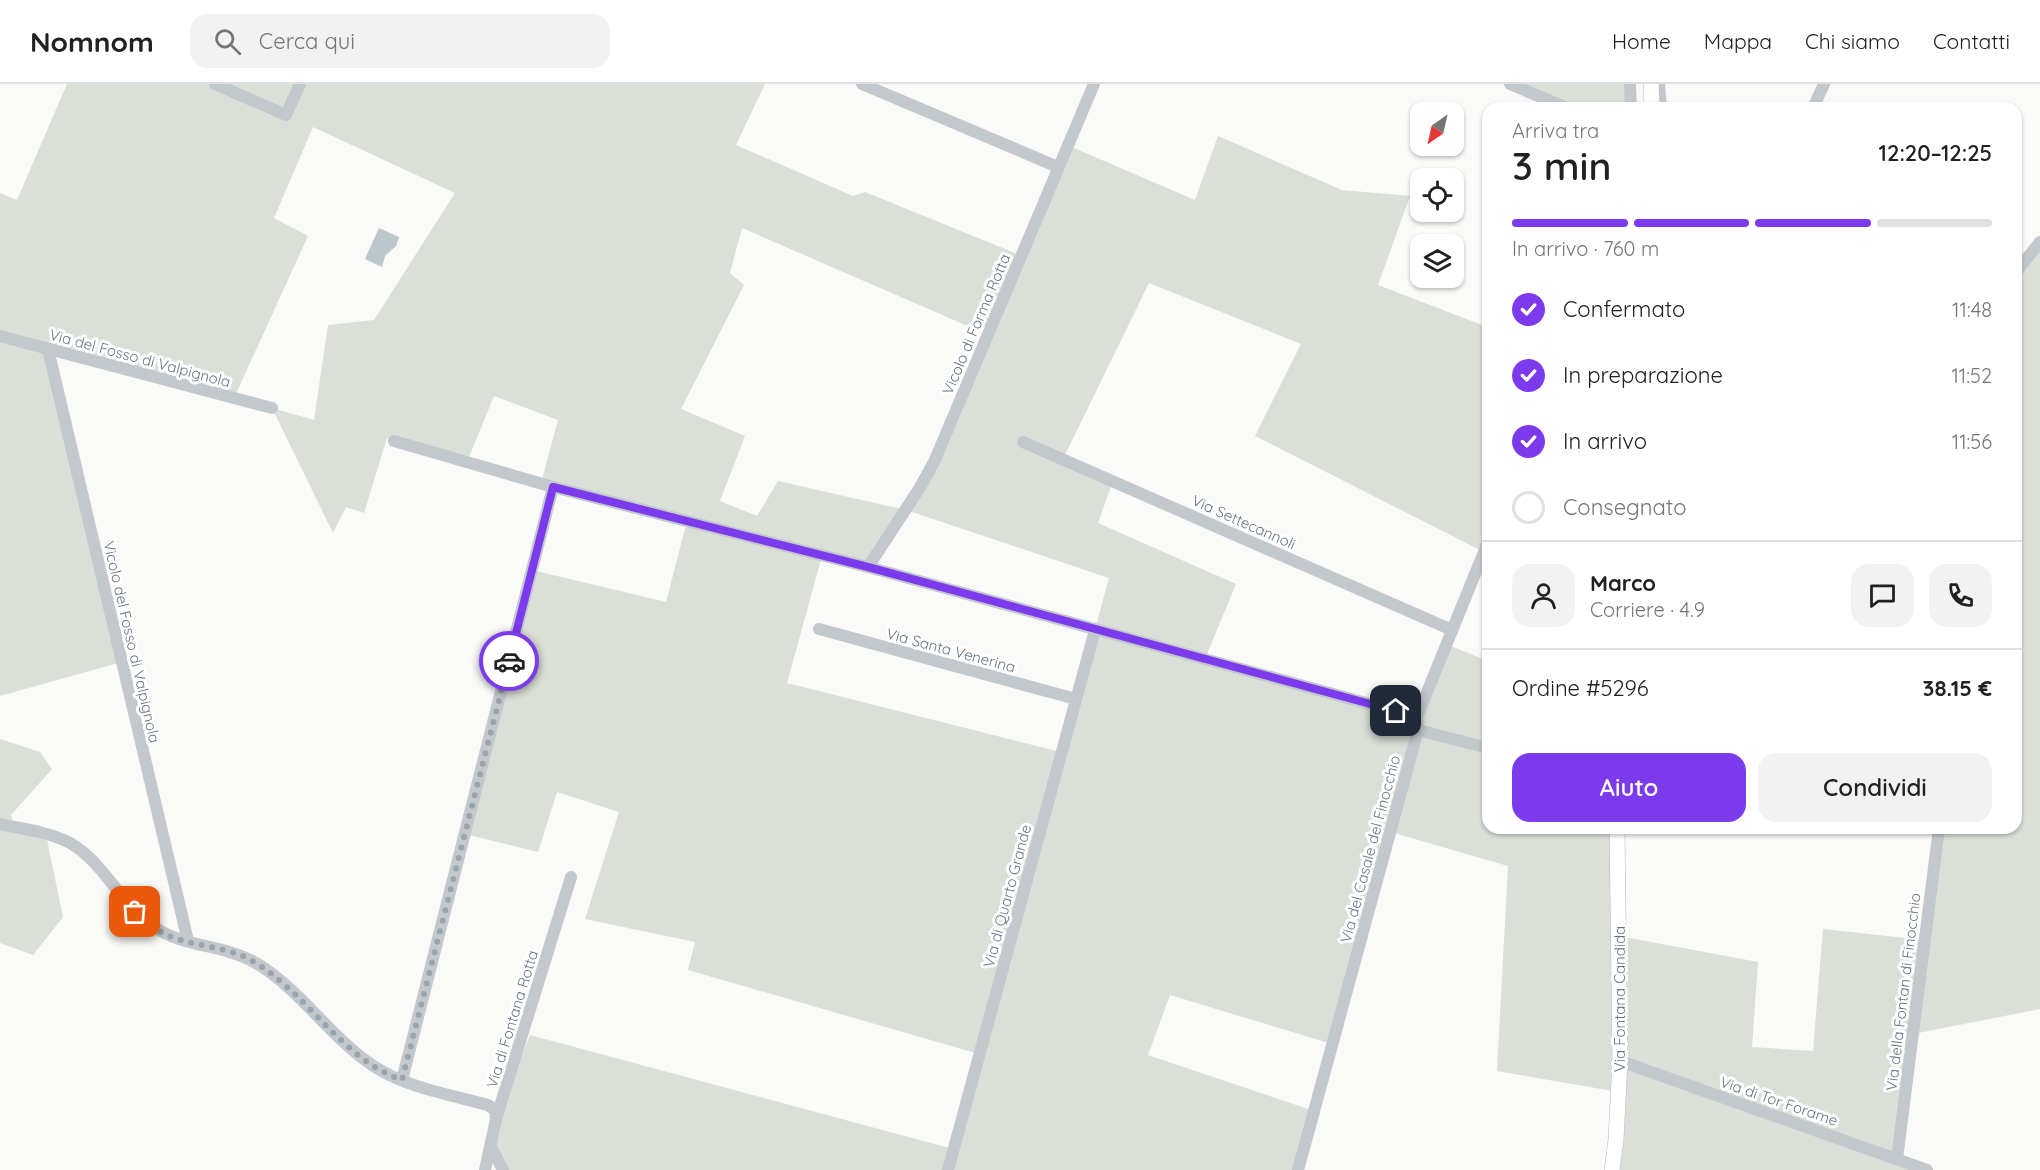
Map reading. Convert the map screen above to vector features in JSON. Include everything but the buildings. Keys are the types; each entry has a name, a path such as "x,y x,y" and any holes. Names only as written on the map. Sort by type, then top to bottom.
{"main road":[{"path":"1651,84 1652,102"},
{"name":"Via Fontana Candida","path":"1612,1170 1617,1135 1620,1061 1617,834"}],"street":[{"path":"215,84 286,115 300,84"},
{"path":"862,84 1058,167"},
{"name":"Vicolo di Forma Rotta","path":"868,567 934,462 1094,84"},
{"path":"1510,84 1553,102"},
{"path":"1630,84 1630,102"},
{"path":"1659,84 1660,102"},
{"path":"1816,102 1824,84"},
{"path":"2022,264 2040,242"},
{"name":"Via del Fosso di Valpignola","path":"0,336 272,408"},
{"name":"Vicolo del Fosso di Valpignola","path":"48,349 188,941"},
{"path":"394,441 553,487 868,567 1417,717"},
{"name":"Via Settecannoli","path":"1023,442 1452,630"},
{"path":"402,1080 553,487"},
{"name":"Via del Casale del Finocchio","path":"1298,1170 1418,730 1417,717 1482,557"},
{"name":"Via Santa Venerina","path":"819,629 1076,699"},
{"name":"Via di Quarto Grande","path":"948,1170 1095,630"},
{"path":"1418,730 1482,746"},
{"path":"0,824 57,838 71,844 88,858 143,918 162,932 233,952 258,964 287,986 366,1061 402,1080 488,1105 496,1112 496,1119"},
{"name":"Via della Fontan di Finocchio","path":"1897,1159 1938,834"},
{"name":"Via di Fontana Rotta","path":"485,1170 496,1119 571,877"},
{"name":"Via di Tor Forame","path":"1620,1061 1927,1170"},
{"path":"491,1147 503,1170"}],"shaded area":[{"path":"67,84 765,84 736,145 853,196 865,192 1020,255 1067,145 1195,200 1218,136 1342,190 1410,196 1378,285 1482,325 1482,551 1255,436 1301,344 1149,283 1063,459 1113,481 1098,523 1236,584 1205,659 1417,716 1446,644 1482,659 1482,834 1617,834 1619,936 1758,962 1752,1047 1813,1051 1823,929 1924,940 1938,834 2022,834 2022,264 2040,242 2040,1009 1913,1034 1897,1159 1927,1170 1612,1170 1619,1092 1497,1071 1508,866 1394,833 1332,1044 1170,995 1148,1055 1314,1111 1298,1170 503,1170 491,1147 496,1119 530,1035 953,1149 979,1054 688,970 695,942 585,919 619,812 557,792 538,852 465,834 532,570 666,602 687,521 541,483 558,420 494,396 467,462 387,438 364,513 346,507 333,533 272,408 314,420 328,325 374,320 455,193 313,127 274,218 308,236 234,398 48,349 122,662 0,696 0,193 17,200","holes":["742,228 970,327 991,325 906,510 778,481 757,516 720,501 745,436 681,409 744,285 730,273","906,510 1109,578 1061,752 787,683 822,556 868,567"]},
{"path":"1510,84 1628,84 1626,102 1553,102"},
{"path":"379,228 399,237 396,246 385,256 382,267 365,259"},
{"path":"0,739 40,752 52,769 11,815 15,828 46,835 63,917 33,955 0,943"}],"way so far":[{"path":"135,912 153,927 172,937 233,952 258,964 287,986 366,1061 377,1069 402,1080 509,661"}],"route":[{"path":"509,661 553,487 868,567 1396,711"}]}
